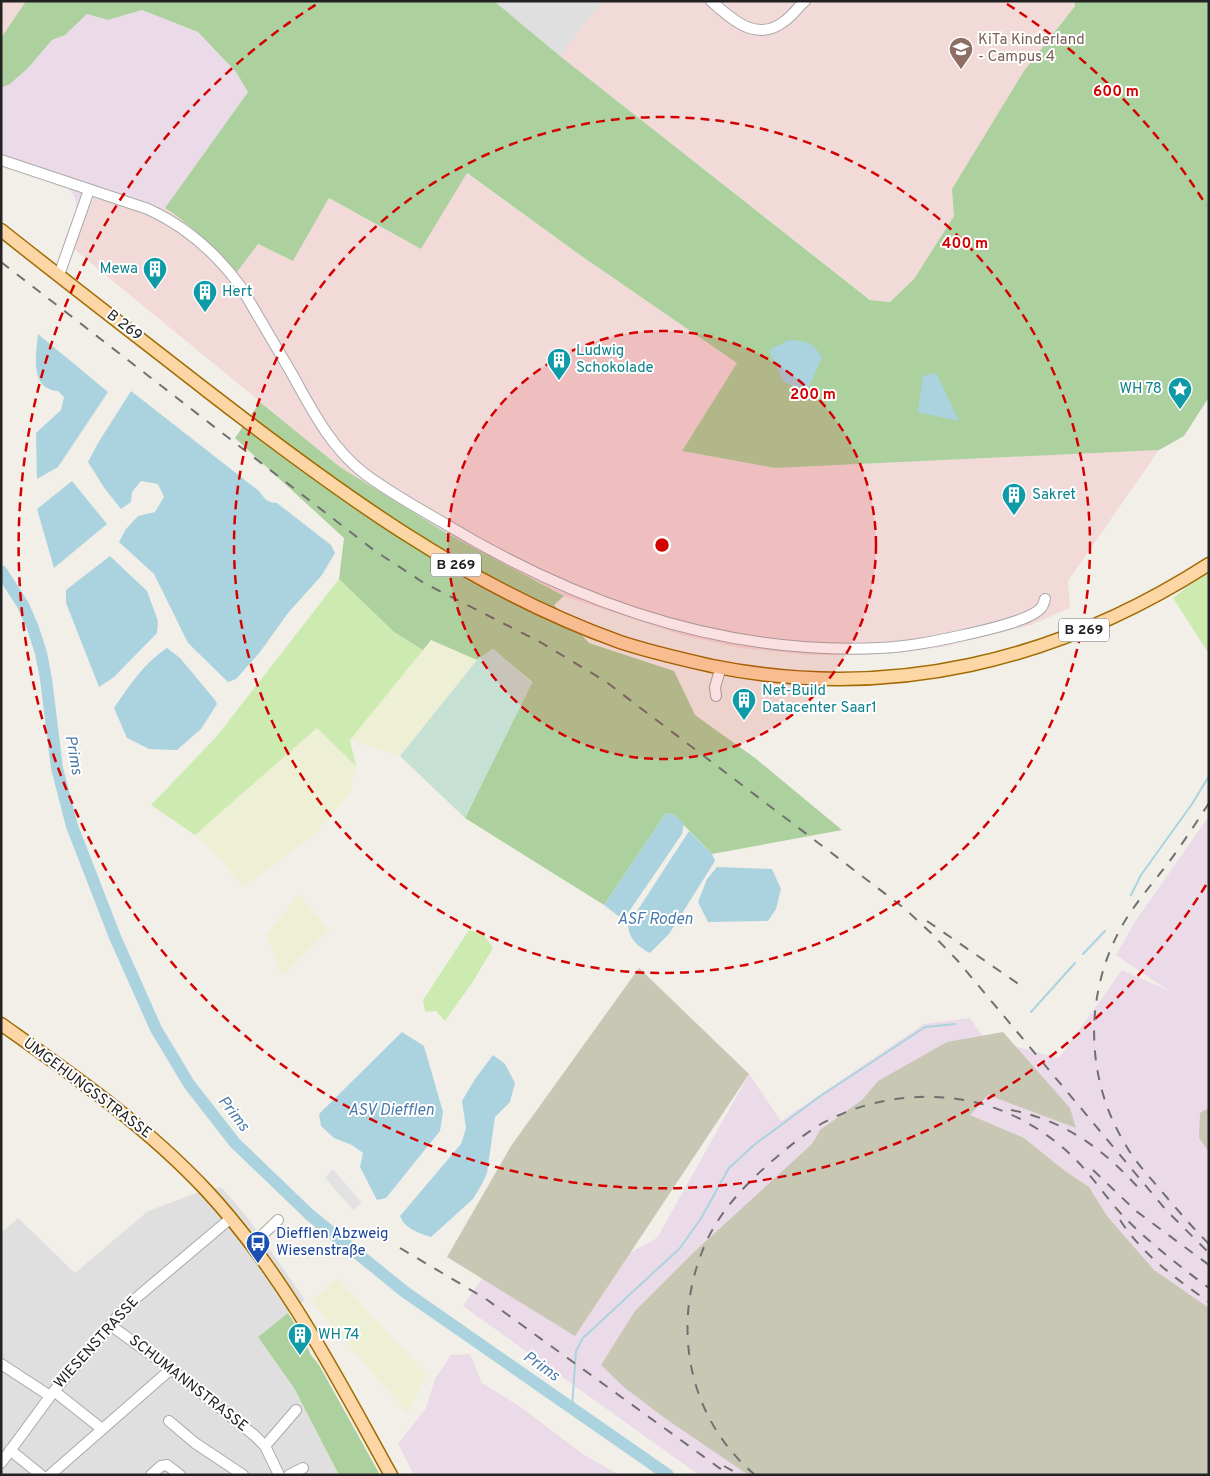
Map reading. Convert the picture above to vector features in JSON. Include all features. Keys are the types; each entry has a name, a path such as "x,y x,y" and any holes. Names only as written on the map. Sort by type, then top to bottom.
{"main road":[{"name":"B 269","path":"1,230 309,468 433,551 499,589 587,629 657,653 721,667 765,674 844,680 905,676 954,669 1025,652 1089,628 1139,604 1209,564"},
{"name":"UMGEHUNGSSTRASSE","path":"1,1024 103,1097 133,1121 188,1171 231,1218 292,1301 391,1475"}],"street":[{"path":"711,1 732,19 752,29 763,30 778,26 805,1"},
{"path":"1,160 127,202 162,216 196,239 230,272 241,287 325,431 345,456 364,473 386,488 498,556 580,593 620,609 720,637 781,646 832,649 881,648 937,641 974,633 1030,615 1042,607 1045,599"},
{"path":"59,276 89,190"},
{"path":"716,696 715,687 721,667"},
{"name":"WIESENSTRASSE","path":"1,1463 52,1394 110,1325 135,1299 231,1218"},
{"path":"252,1246 278,1220"},
{"name":"SCHUMANNSTRASSE","path":"110,1325 171,1369 254,1435 265,1446"},
{"path":"1,1364 52,1394 102,1429"},
{"path":"50,1475 171,1369"},
{"path":"280,1475 265,1446 296,1410"},
{"path":"169,1421 195,1443 243,1475"},
{"path":"10,1450 41,1475"},
{"path":"151,1475 156,1469 167,1466 170,1466 180,1475"},
{"path":"289,1475 303,1468"}],"shaded area":[{"path":"1,1 26,1 1,38"},
{"path":"494,1 603,1 560,56"},
{"path":"603,1 1074,1 1075,6 1024,71 953,189 954,216 914,279 890,302 871,300 560,56"},
{"path":"142,10 198,32 236,72 248,92 165,208 99,186 86,214 76,212 76,201 68,188 1,165 1,88 10,84 28,68 52,40 65,35 87,14 108,20"},
{"path":"466,173 580,255 738,363 682,451 775,468 1159,450 1068,581 1070,608 1031,625 943,647 868,655 810,655 741,648 682,635 564,596 448,534 340,467 64,241 76,212 86,214 99,186 165,208 189,224 213,245 258,244 293,261 329,198 421,249"},
{"path":"430,640 477,660 400,756 350,740"},
{"path":"493,649 532,683 465,818 400,756 477,660"},
{"path":"317,728 356,766 350,793 316,833 243,888 221,860 195,835"},
{"path":"1209,816 1209,1475 699,1475 463,1306 484,1276 591,1274 657,1238 749,1074 781,1121 924,1024 970,1018 984,1038 1059,1058 1122,970 1169,991 1116,955 1136,920"},
{"path":"299,894 329,930 282,976 266,935"},
{"path":"639,968 749,1074 575,1336 447,1257 511,1146"},
{"path":"1003,1032 1070,1108 1076,1128 988,1095 970,1115 1024,1138 1065,1171 1089,1187 1107,1216 1154,1270 1209,1308 1209,1475 752,1475 744,1472 666,1419 625,1388 601,1365 635,1311 695,1251 812,1144 820,1130 862,1100 878,1081 947,1042"},
{"path":"1209,1108 1209,1152 1199,1138 1200,1113"},
{"path":"333,1169 362,1203 353,1210 325,1178"},
{"path":"221,1187 247,1217 305,1300 258,1337 294,1388 339,1475 1,1475 1,1233 18,1218 75,1273 148,1211 197,1193"},
{"path":"337,1278 427,1375 407,1413 311,1301"},
{"path":"470,1354 482,1383 522,1408 584,1455 620,1475 414,1475 398,1444 426,1408 435,1379 451,1355"}],"green space":[{"path":"26,1 494,1 560,56 870,300 890,302 914,279 954,216 952,189 1024,71 1075,6 1074,1 1209,1 1209,397 1184,436 1159,450 775,468 682,451 737,363 580,255 467,173 421,249 329,198 293,261 258,244 237,272 203,237 165,208 248,92 236,72 198,32 142,10 108,20 87,14 65,35 52,40 28,68 10,84 1,88 1,38"},
{"path":"260,402 340,467 448,534 564,596 554,605 589,643 674,671 695,715 755,758 842,830 712,854 674,815 666,813 604,905 465,818 532,682 493,649 477,660 431,640 423,650 394,632 339,579 344,538 235,438"},
{"path":"1209,570 1209,654 1173,598"},
{"path":"339,579 394,632 423,650 350,740 356,766 317,728 195,835 151,805 217,736"},
{"path":"469,930 483,934 493,948 474,980 445,1021 436,1011 425,1012 423,1000"},
{"path":"288,1313 380,1475 339,1475 294,1388 258,1337"}],"water":[{"path":"38,334 108,392 58,467 37,479 36,433 61,410 64,397 58,391 49,389 42,384 38,377 36,360"},
{"path":"789,340 808,343 822,358 806,393 783,381 769,350"},
{"path":"936,373 959,421 918,412 923,376"},
{"path":"131,391 259,491 266,500 277,503 331,545 335,553 322,575 288,613 260,652 236,679 228,682 188,643 154,574 119,542 126,529 138,516 155,512 164,497 158,484 141,481 132,492 131,502 121,509 105,489 88,462"},
{"path":"72,481 107,524 54,568 37,509"},
{"path":"110,556 147,591 158,621 157,633 114,677 99,687 66,603 66,590"},
{"path":"167,648 180,658 217,704 201,729 177,750 149,749 127,738 114,708 131,683 151,660"},
{"name":"ASF Roden","path":"666,813 674,815 684,824 682,834 628,913 621,918 604,905"},
{"name":"ASF Roden","path":"689,831 712,854 715,861 669,934 650,953 635,942 630,934 628,925"},
{"path":"717,867 772,869 781,889 776,909 768,921 708,922 698,902 707,879"},
{"name":"ASV Diefflen","path":"402,1032 424,1046 443,1112 440,1131 386,1198 377,1200 360,1167 363,1153 352,1145 334,1138 321,1126 319,1114"},
{"path":"493,1055 505,1064 515,1083 510,1102 495,1117 487,1173 473,1199 431,1237 417,1232 405,1224 400,1216 461,1144 466,1128 462,1101 475,1079"}],"waterway":[{"name":"Prims","path":"1,571 23,605 41,653 57,768 72,826 115,937 156,1029 189,1084 235,1143 310,1215 405,1292 668,1475"},
{"path":"1131,895 1141,875 1192,804 1209,776"},
{"path":"1083,954 1105,931"},
{"path":"1031,1012 1075,963"},
{"path":"572,1408 576,1351 583,1338 680,1248 700,1220 729,1168 754,1145 819,1097 925,1027 955,1024"}],"railway":[{"path":"1,262 375,551 424,583 540,642 605,681 904,908 957,960 1166,1210 1209,1253"},
{"path":"1209,803 1122,926 1110,952 1101,979 1094,1035 1096,1063 1102,1090 1111,1117 1124,1142 1144,1171 1209,1244"},
{"path":"927,921 1020,985"},
{"path":"755,1475 731,1451 713,1424 699,1395 691,1364 688,1332 689,1300 697,1267 709,1236 729,1205 753,1178 795,1142 821,1124 840,1114 882,1102 903,1098 925,1097 968,1101 989,1106 1014,1116 1059,1144 1084,1169 1134,1227 1209,1288"},
{"path":"1011,1110 1050,1122 1084,1140 1115,1164 1143,1193"},
{"path":"1093,1170 1136,1211 1209,1265"},
{"path":"1120,1220 1149,1255 1172,1275 1209,1302"},
{"path":"400,1248 486,1299 729,1475"},
{"path":"724,1466 740,1475"}],"place":[{"name":"KiTa Kinderland - Campus 4","path":"961,70"},
{"name":"Mewa","path":"155,290"},
{"name":"Hert","path":"205,313"},
{"name":"Ludwig Schokolade","path":"559,381"},
{"name":"WH 78","path":"1180,410"},
{"name":"Sakret","path":"1014,516"},
{"name":"Net-Build Datacenter Saar1","path":"744,721"},
{"name":"Diefflen Abzweig Wiesenstraße","path":"258,1264"},
{"name":"WH 74","path":"300,1356"}]}
